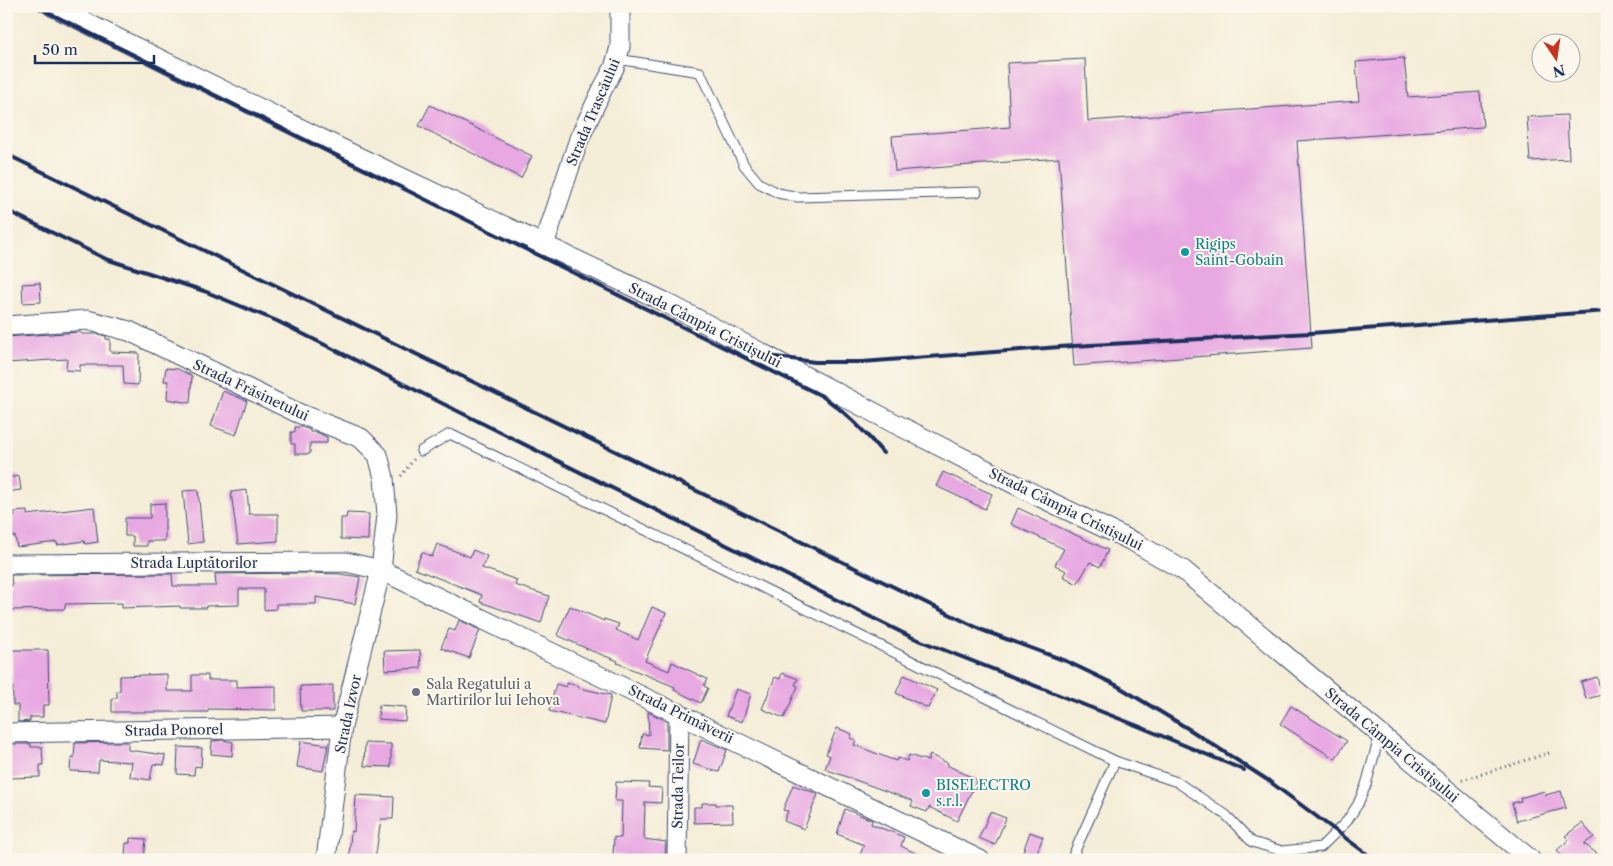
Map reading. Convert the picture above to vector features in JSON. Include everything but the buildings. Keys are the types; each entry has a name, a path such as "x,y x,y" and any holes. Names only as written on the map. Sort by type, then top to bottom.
{"street":[{"name":"Strada Câmpia Cristișului","path":"52,6 356,156 663,301 892,422 1134,542 1183,570 1531,860"},
{"name":"Strada Trascăului","path":"544,245 579,139 617,59 620,47 620,6"},
{"name":"Strada Frăsinetului","path":"6,326 87,320 129,331 298,413 361,438 378,455 384,478 388,515 381,570"},
{"name":"Strada Luptătorilor","path":"6,564 346,562 381,570"},
{"name":"Strada Primăverii","path":"381,570 980,860"},
{"name":"Strada Izvor","path":"326,860 342,727 381,570"},
{"name":"Strada Teilor","path":"677,860 679,713"},
{"name":"Strada Ponorel","path":"6,734 342,727"}],"lane":[{"path":"617,59 700,72 744,165 760,183 778,193 798,197 977,192"},
{"path":"421,451 450,434 1115,760 1177,782 1226,814 1252,842 1282,851 1321,847 1347,821 1358,804 1366,785 1380,734"},
{"path":"1072,860 1115,760"}],"path":[{"path":"387,498 408,466 421,451"},
{"path":"1443,786 1549,753"}],"railway":[{"path":"35,6 822,396 854,422 883,453"},
{"path":"6,154 982,630 1066,661 1116,685 1269,781 1375,860"},
{"path":"6,210 106,259 204,291 277,321 911,637 1138,726 1244,770"},
{"path":"731,344 768,356 815,362 862,362 1073,346 1311,333 1607,311"}],"place":[{"name":"Rigips Saint-Gobain","path":"1185,252"},
{"name":"Sala Regatului a Martirilor lui Iehova","path":"416,692"},
{"name":"BISELECTRO s.r.l.","path":"926,793"}]}
